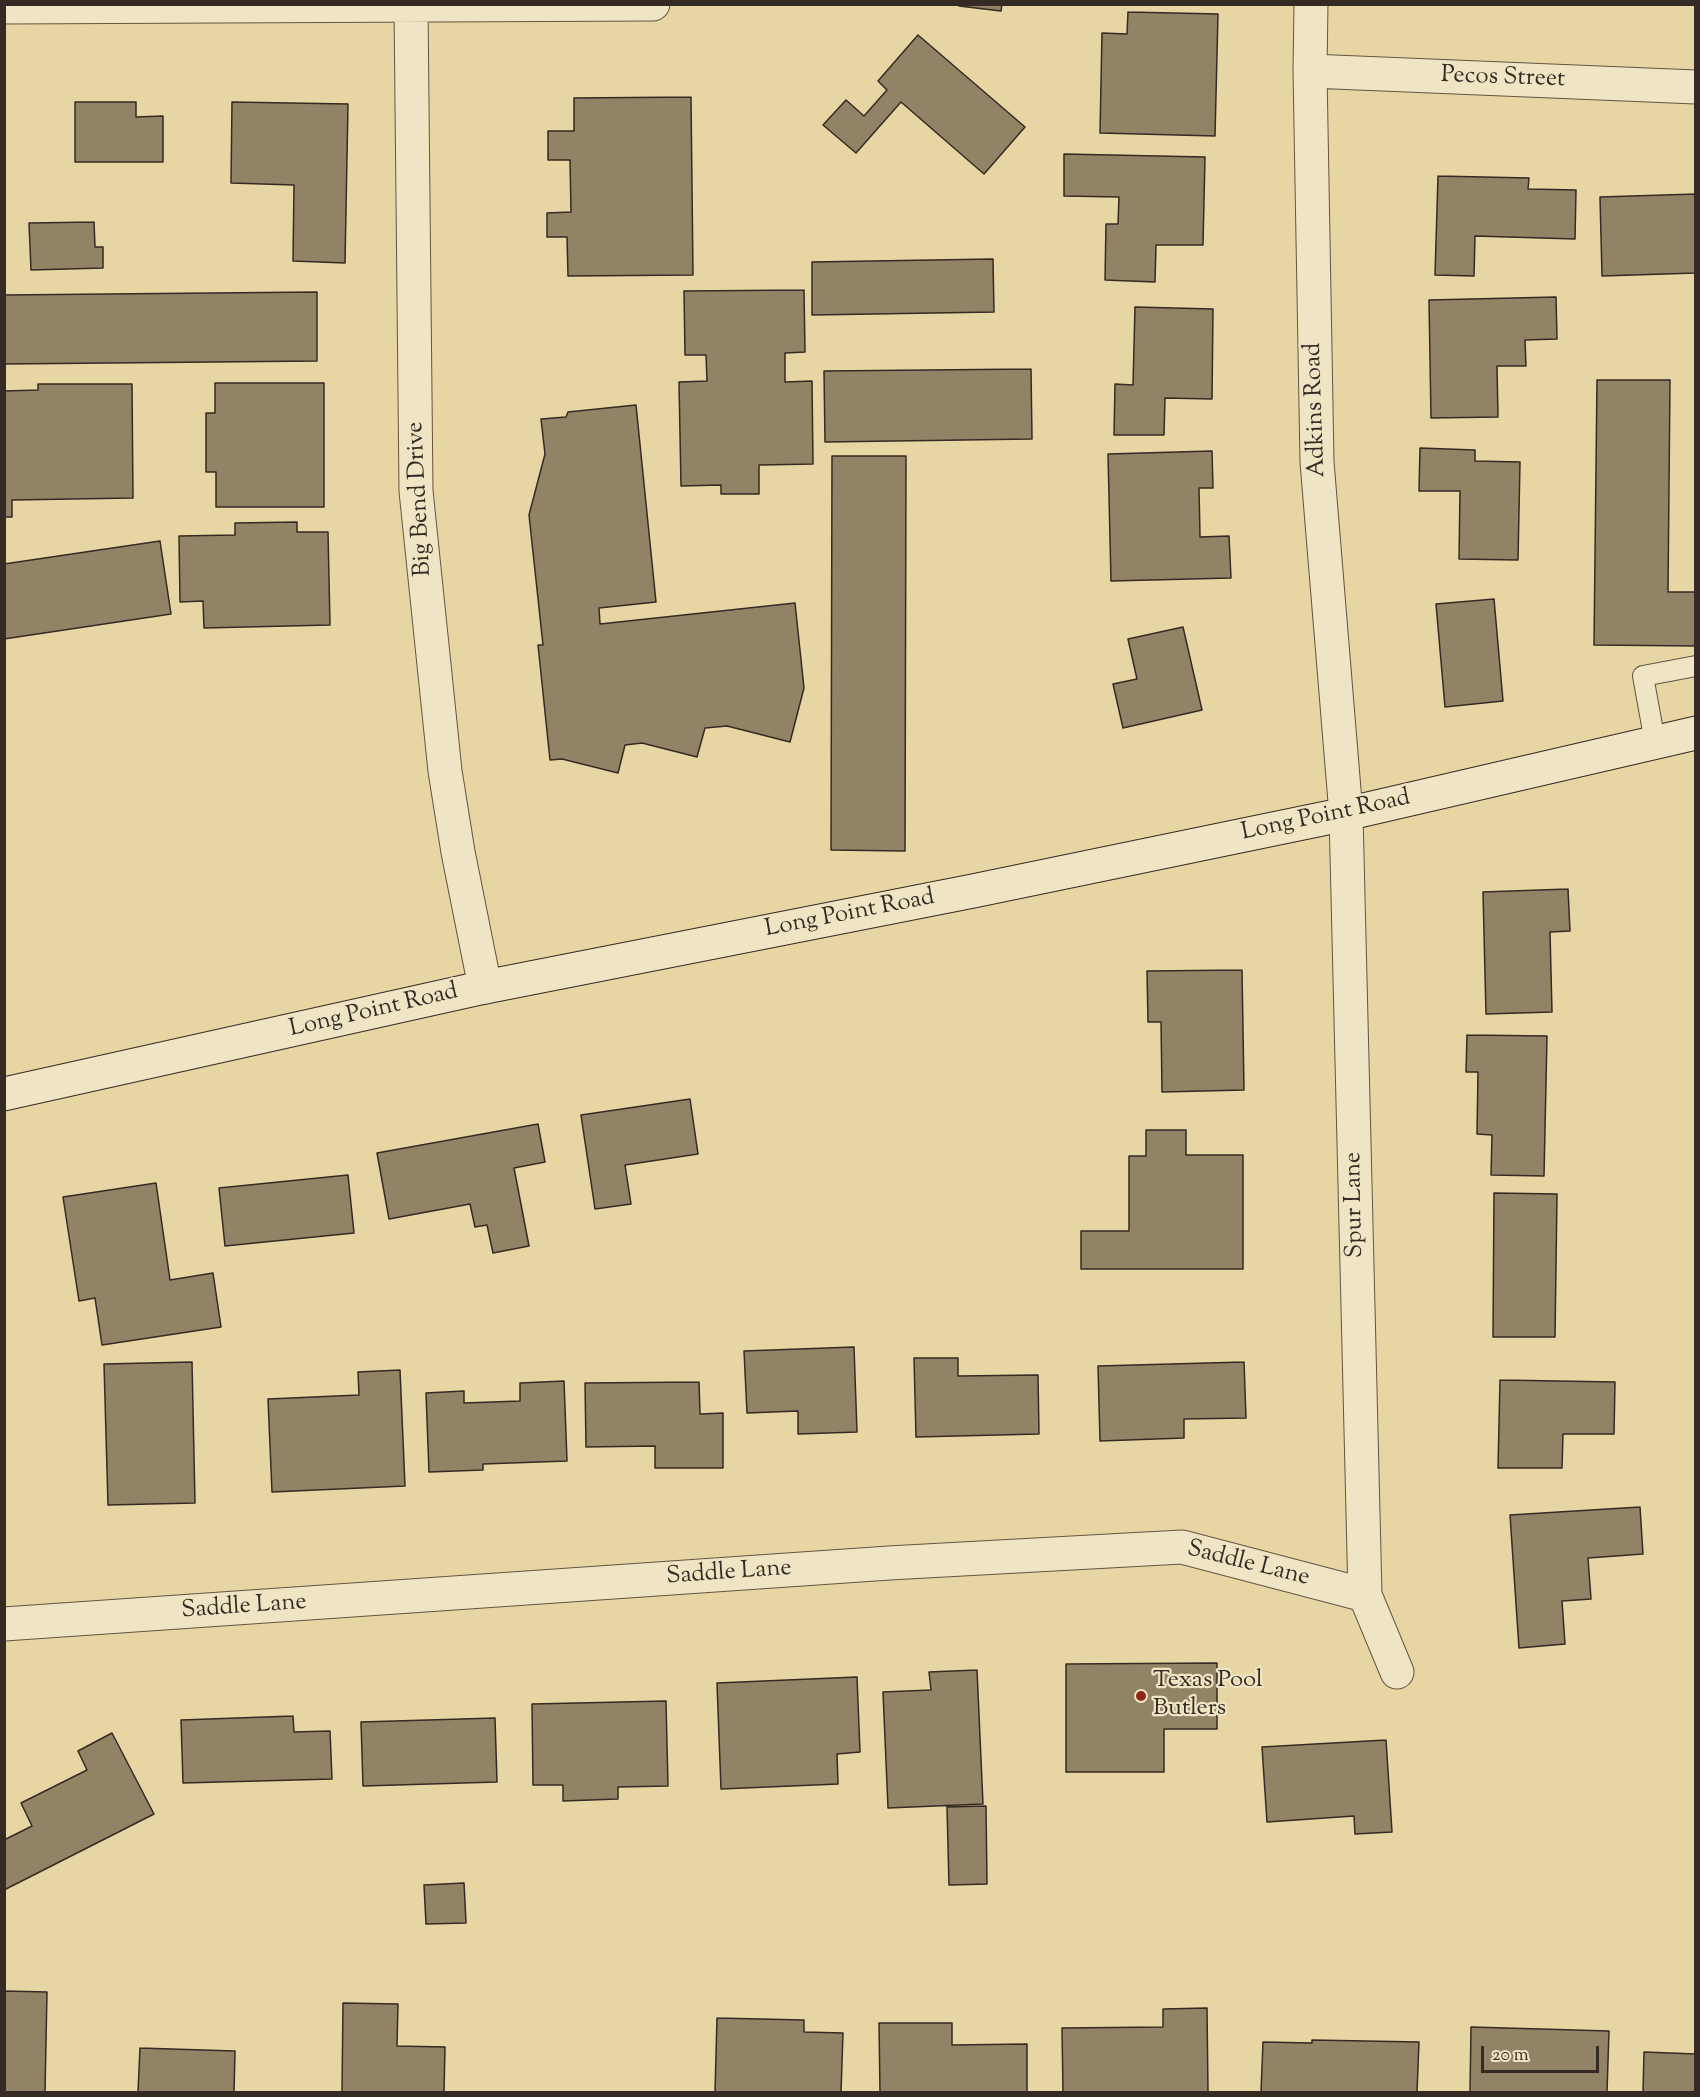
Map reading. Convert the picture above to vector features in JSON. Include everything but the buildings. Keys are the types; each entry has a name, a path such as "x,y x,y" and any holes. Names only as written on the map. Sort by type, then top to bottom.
{"street":[{"path":"4,7 653,4"},
{"name":"Adkins Road","path":"1311,4 1310,71 1317,462 1346,814"},
{"name":"Big Bend Drive","path":"411,6 416,490 445,771 458,852 485,987"},
{"name":"Pecos Street","path":"1310,71 1695,87"},
{"name":"Long Point Road","path":"4,1094 485,987 973,891 1346,814 1695,734"},
{"name":"Spur Lane","path":"1346,814 1365,1595"},
{"name":"Saddle Lane","path":"4,1624 889,1563 1182,1547 1365,1595"},
{"path":"1365,1595 1397,1672"}],"lane":[{"path":"1655,742 1643,676 1695,666"}],"place":[{"name":"Texas Pool Butlers","path":"1141,1696"}]}
